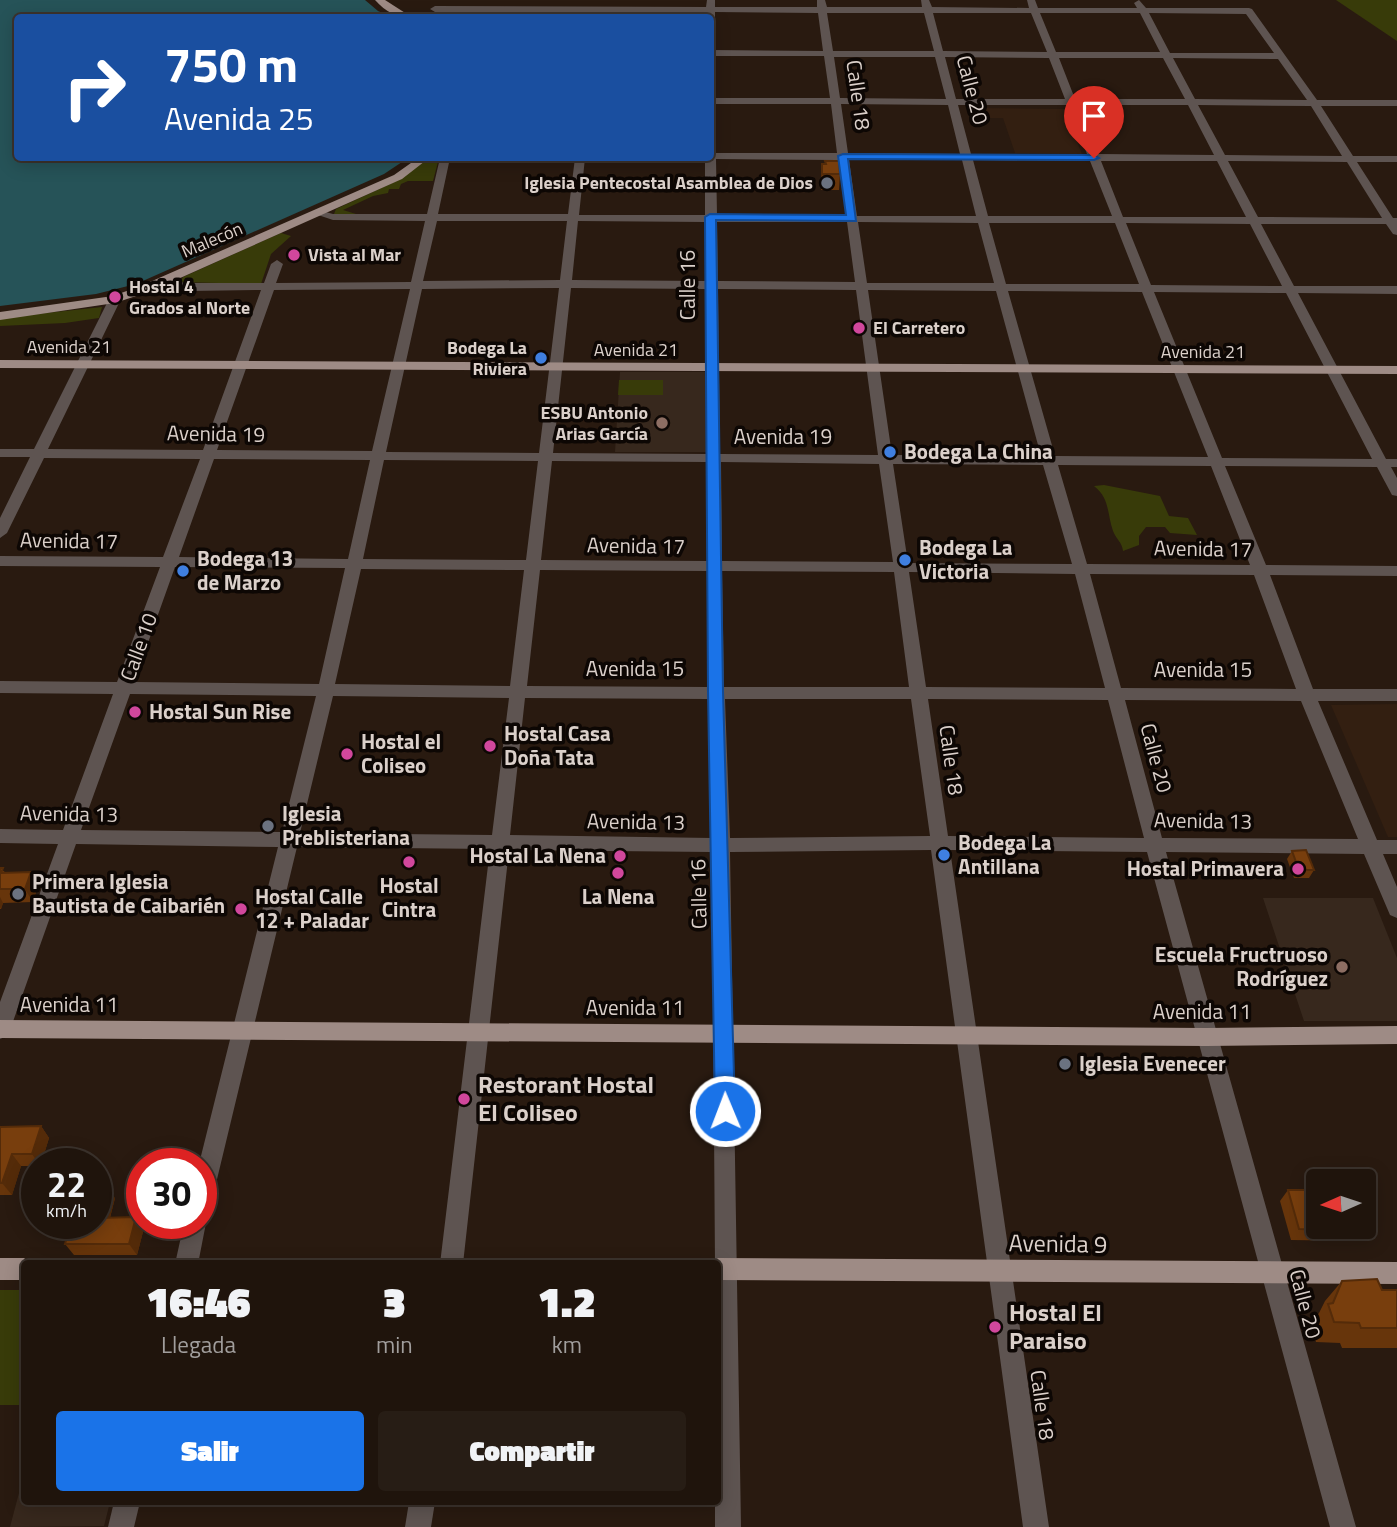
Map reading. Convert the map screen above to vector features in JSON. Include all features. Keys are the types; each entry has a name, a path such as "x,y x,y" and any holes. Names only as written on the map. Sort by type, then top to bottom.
{"main road":[{"path":"379,0 401,14"},
{"name":"Malecón","path":"0,316 55,310 115,299 158,283 398,177 420,161"},
{"name":"Avenida 21","path":"0,364 1397,370"},
{"name":"Avenida 11","path":"0,1030 724,1032 1206,1037 1397,1035"},
{"path":"0,1269 21,1269"},
{"name":"Avenida 9","path":"722,1269 1397,1273"}],"street":[{"path":"435,9 598,9 711,5 1033,5 1249,11 1314,103 1393,221 1397,232"},
{"name":"Calle 18","path":"822,5 1036,1527"},
{"name":"Calle 20","path":"927,5 1022,368 1081,568 1206,1037 1343,1527"},
{"path":"1033,5 1260,570 1306,693 1397,910"},
{"path":"1140,6 1397,492"},
{"path":"714,53 1281,56"},
{"path":"714,101 1397,103"},
{"path":"714,156 1397,159"},
{"path":"214,1148 326,689 444,161"},
{"path":"451,1260 580,161"},
{"name":"Calle 16","path":"711,161 714,568 724,1032 722,1269 728,1527"},
{"path":"318,213 333,217 1393,221"},
{"name":"Calle 10","path":"0,1030 278,264"},
{"path":"158,283 189,287 566,284 1397,290"},
{"path":"0,533 115,299"},
{"name":"Avenida 19","path":"0,453 1397,463"},
{"name":"Avenida 17","path":"0,561 1397,571"},
{"name":"Avenida 15","path":"0,687 1397,695"},
{"name":"Avenida 13","path":"0,836 721,845 1155,843 1397,847"},
{"path":"187,1260 191,1239"},
{"path":"121,1527 126,1505"},
{"path":"418,1527 422,1505"}],"shaded area":[{"path":"1336,0 1397,0 1397,41"},
{"path":"970,108 1064,109 1082,154 1015,153 1003,118 973,118"},
{"path":"425,161 438,161 433,181 408,181 401,184 399,189 389,189 388,193 373,196 343,210 356,214 353,216 334,214 336,209 399,180"},
{"path":"281,233 291,236 271,254 261,284 180,282 183,277"},
{"path":"102,307 99,318 65,323 0,326 0,318"},
{"name":"ESBU Antonio Arias García","path":"620,372 707,372 708,452 615,452"},
{"path":"619,380 663,380 663,395 618,395"},
{"path":"1104,485 1160,496 1169,516 1188,518 1197,535 1170,533 1165,527 1146,527 1139,536 1139,545 1123,551 1113,531 1103,496 1094,486"},
{"path":"1397,704 1397,837 1388,837 1331,705"},
{"name":"Escuela Fructruoso Rodríguez","path":"1263,898 1373,898 1397,958 1397,1021 1304,1021"},
{"path":"0,1290 21,1290 21,1405 0,1405"},
{"path":"21,1485 21,1505 109,1505 104,1526 10,1527"}],"water":[{"path":"0,0 365,0 385,14 14,14 14,161 404,161 384,174 136,284 96,294 0,306"}],"building":[{"path":"825,161 839,161 840,174 822,174 822,164 826,164"},
{"path":"1306,850 1314,870 1299,870 1292,851"},
{"path":"0,868 3,868 1,873 31,872 25,889 0,889"},
{"path":"41,1126 34,1148 21,1148 21,1154 12,1154 2,1183 0,1183 0,1127"},
{"path":"1288,1190 1306,1190 1306,1229 1299,1229"},
{"path":"126,1217 126,1239 130,1239 129,1244 65,1244 66,1239 112,1239 112,1218"},
{"path":"1377,1279 1382,1290 1397,1290 1397,1328 1361,1328 1359,1323 1334,1322 1328,1304 1333,1303 1342,1281"}],"place":[{"name":"Iglesia Pentecostal Asamblea de Dios","path":"827,183"},
{"name":"Vista al Mar","path":"294,255"},
{"name":"Hostal 4 Grados al Norte","path":"115,297"},
{"name":"El Carretero","path":"859,328"},
{"name":"Bodega La Riviera","path":"541,358"},
{"name":"ESBU Antonio Arias García","path":"662,423"},
{"name":"Bodega La China","path":"890,452"},
{"name":"Bodega La Victoria","path":"905,560"},
{"name":"Bodega 13 de Marzo","path":"183,571"},
{"name":"Hostal Sun Rise","path":"135,712"},
{"name":"Hostal Casa Doña Tata","path":"490,746"},
{"name":"Hostal el Coliseo","path":"347,754"},
{"name":"Iglesia Preblisteriana","path":"268,826"},
{"name":"Bodega La Antillana","path":"944,855"},
{"name":"Hostal La Nena","path":"620,856"},
{"name":"Hostal Cintra","path":"409,862"},
{"name":"Hostal Primavera","path":"1298,869"},
{"name":"La Nena","path":"618,873"},
{"name":"Primera Iglesia Bautista de Caibarién","path":"18,894"},
{"name":"Hostal Calle 12 + Paladar","path":"241,909"},
{"name":"Escuela Fructruoso Rodríguez","path":"1342,967"},
{"name":"Iglesia Evenecer","path":"1065,1064"},
{"name":"Restorant Hostal El Coliseo","path":"464,1099"},
{"name":"Hostal El Paraiso","path":"995,1327"}],"route":[{"path":"725,1111 710,217 852,218 843,156 1094,158"}]}
